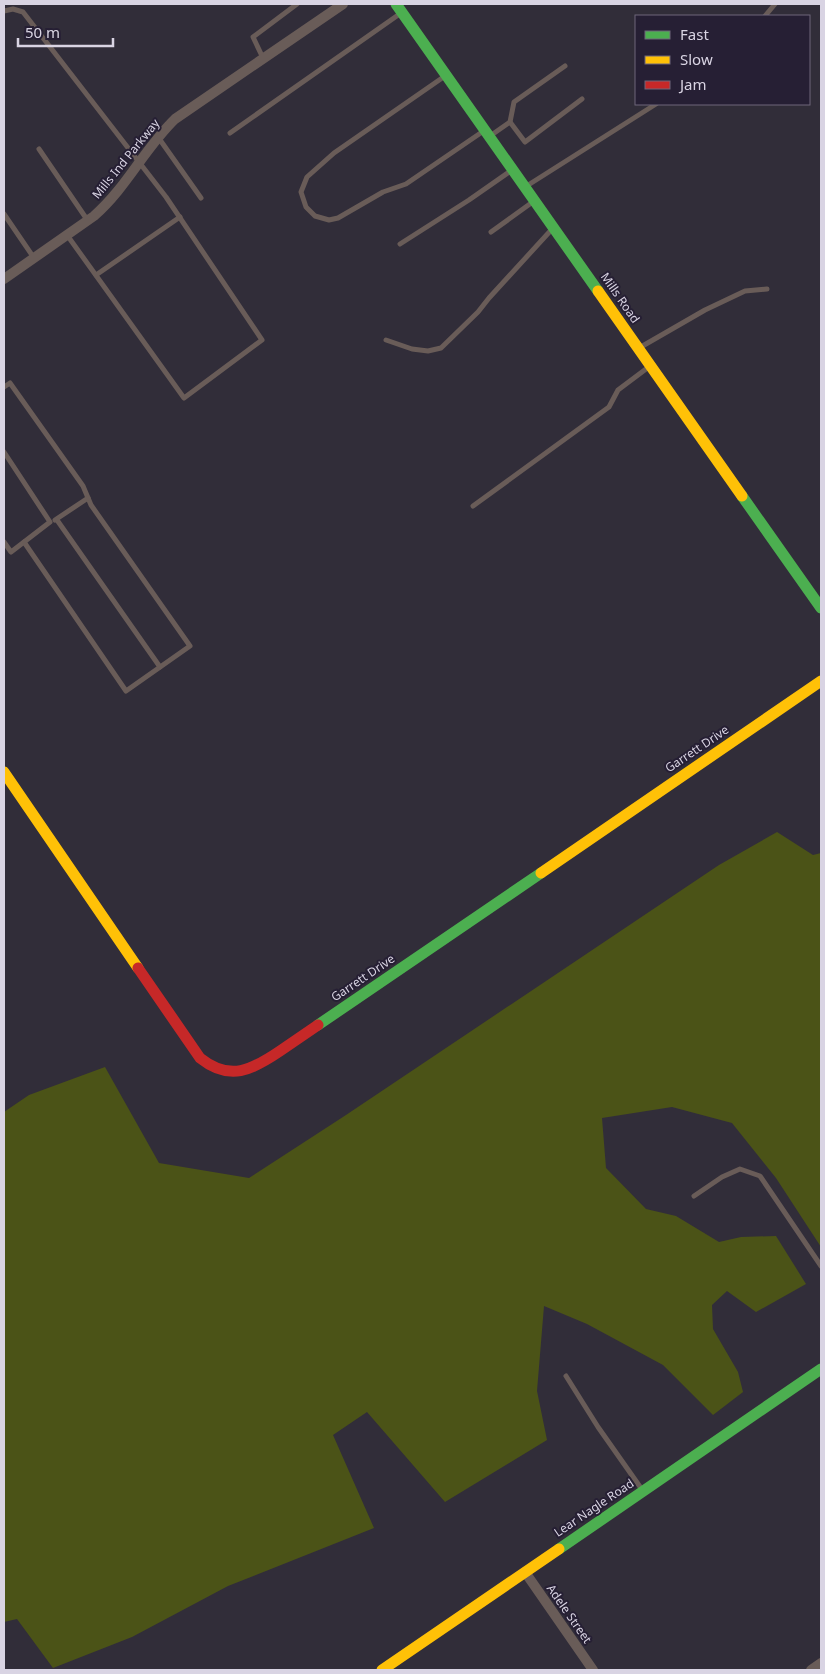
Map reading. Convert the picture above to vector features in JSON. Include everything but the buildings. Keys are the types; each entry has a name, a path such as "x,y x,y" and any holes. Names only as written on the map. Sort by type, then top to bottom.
{"street":[{"name":"Mills Ind Parkway","path":"4,279 88,220 116,195 158,136 187,110 343,4"},
{"name":"Mills Road","path":"399,8 821,608"},
{"name":"Garrett Drive","path":"4,772 200,1058 216,1069 237,1072 250,1069 264,1062 821,681"},
{"name":"Lear Nagle Road","path":"382,1670 821,1369"},
{"name":"Adele Street","path":"525,1572 593,1670"},
{"path":"811,1670 821,1663"}],"lane":[{"path":"263,58 253,37 297,4"},
{"path":"766,15 776,4"},
{"path":"230,133 399,8"},
{"path":"4,11 13,9 23,12 180,217 262,340 184,398 67,235"},
{"path":"565,66 514,102 510,122 525,142 582,99"},
{"path":"446,75 334,153 307,176 301,192 306,207 315,216 329,220 338,218 383,192 406,184 487,133 510,122"},
{"path":"525,188 654,105"},
{"path":"158,136 201,198"},
{"path":"39,149 88,220"},
{"path":"400,244 469,200 512,169"},
{"path":"491,232 534,201"},
{"path":"4,214 34,258"},
{"path":"96,275 180,217"},
{"path":"386,340 412,349 428,351 440,348 478,312 553,228"},
{"path":"638,349 705,310 744,291 767,289"},
{"path":"473,506 609,407 618,390 650,366"},
{"path":"4,387 10,383 83,486 91,505 190,646 126,691 24,542"},
{"path":"4,452 50,522"},
{"path":"4,542 11,552 50,522 57,520 88,498"},
{"path":"57,520 160,667"},
{"path":"694,1196 722,1177 740,1169 760,1176 821,1266"},
{"path":"566,1376 598,1427 644,1491"}],"green space":[{"path":"777,832 813,855 821,853 821,1247 776,1178 732,1123 672,1107 602,1118 606,1168 646,1209 676,1216 719,1242 741,1237 776,1236 806,1284 756,1312 727,1291 712,1305 713,1329 738,1372 743,1392 713,1415 663,1365 587,1324 544,1306 537,1391 547,1440 445,1502 367,1412 333,1435 374,1528 228,1586 132,1637 53,1668 17,1619 4,1622 4,1112 29,1095 105,1067 159,1163 249,1178 719,865"}],"traffic: fast":[{"path":"396,4 598,291"},
{"path":"742,496 821,608"},
{"path":"318,1025 541,873"},
{"path":"559,1549 821,1369"}],"traffic: slow":[{"path":"598,291 742,496"},
{"path":"541,873 821,681"},
{"path":"4,772 138,968"},
{"path":"382,1670 559,1549"}],"traffic: jam":[{"path":"138,968 200,1058 221,1070 241,1071 250,1068 280,1051 318,1025"}]}
